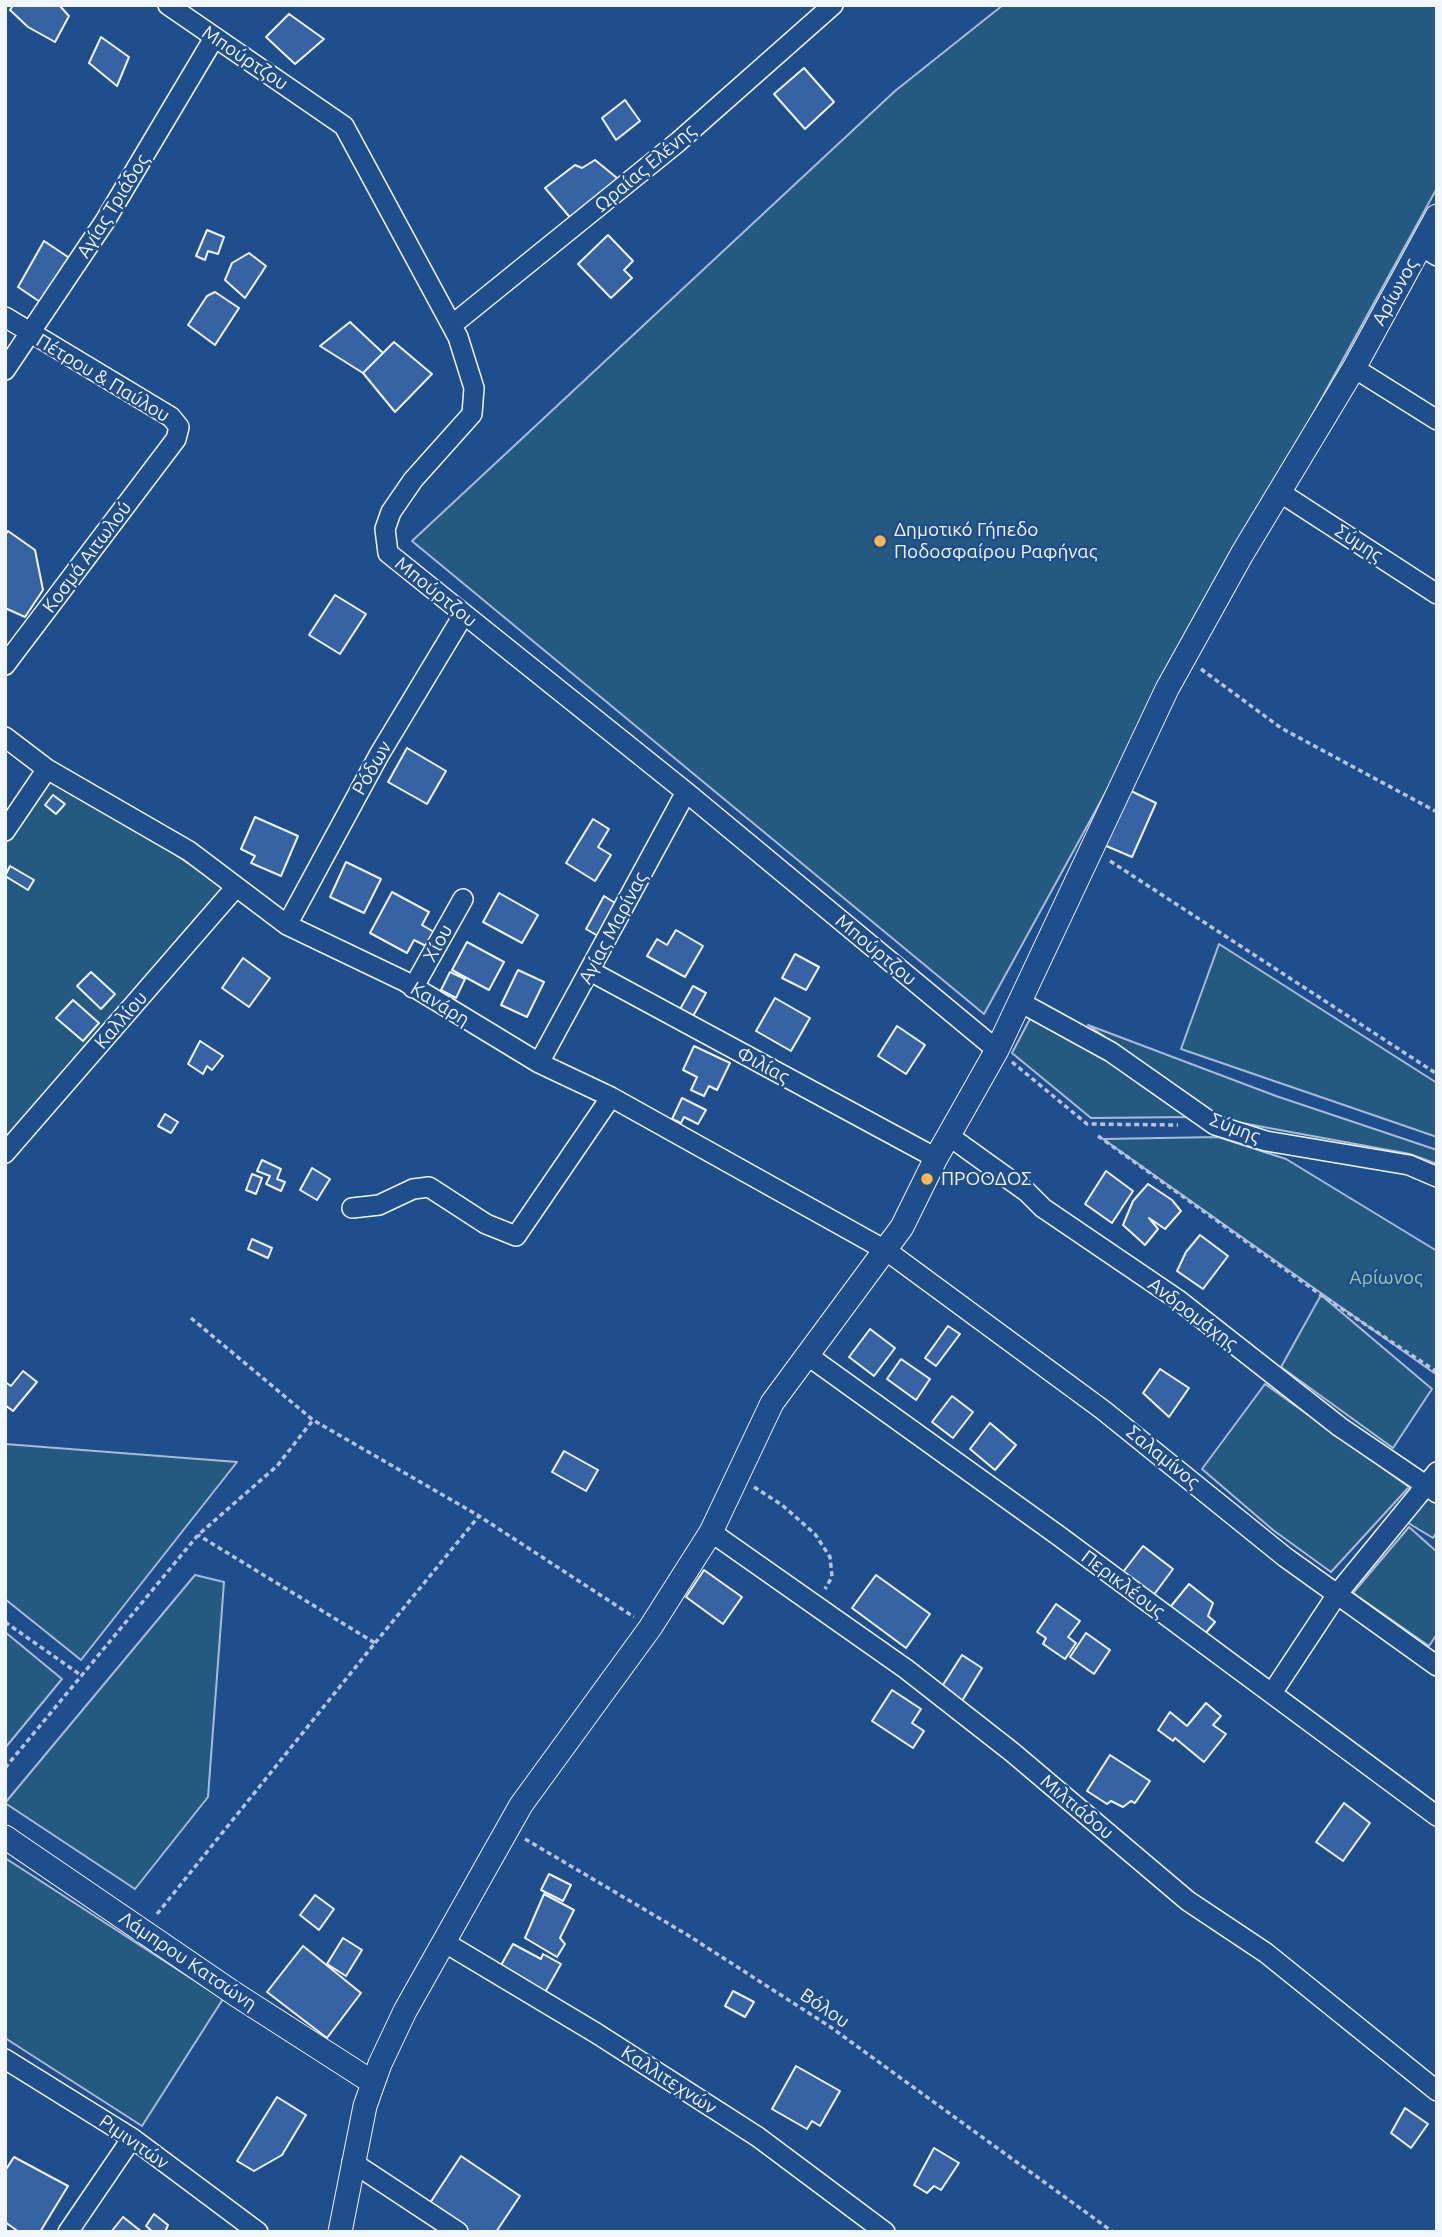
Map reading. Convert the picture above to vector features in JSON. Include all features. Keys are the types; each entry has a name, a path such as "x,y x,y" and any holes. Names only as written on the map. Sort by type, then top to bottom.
{"street":[{"name":"Μπούρτζου","path":"168,5 344,126 452,325 471,370 474,402 472,414 413,480 391,512 385,529 388,553 686,792 997,1050"},
{"name":"Ωραίας Ελένης","path":"452,325 678,142 833,5"},
{"name":"Αγίας Τριάδος","path":"5,370 105,221 214,38"},
{"name":"Αρίωνος","path":"340,2232 352,2162 372,2082 396,2029 536,1783 650,1628 711,1532 772,1403 887,1251 997,1050 1090,849 1185,658 1242,554 1354,368 1429,251 1437,216"},
{"name":"Πέτρου & Παύλου","path":"5,317 176,421 178,433 169,449"},
{"path":"1354,368 1437,420"},
{"name":"Κοσμά Αιτωλού","path":"5,665 169,449"},
{"name":"Σύμης","path":"1280,493 1437,594"},
{"name":"Ρόδων","path":"286,925 379,755 464,614"},
{"name":"Κανάρη","path":"5,737 47,769 188,851 286,925 413,988 539,1063 611,1097 887,1251"},
{"path":"5,831 47,769"},
{"name":"Αγίας Μαρίνας","path":"539,1063 686,792"},
{"name":"Καλλίου","path":"5,1153 236,887"},
{"name":"Χίου","path":"413,988 463,899"},
{"name":"Φιλίας","path":"590,971 936,1158"},
{"name":"Σύμης","path":"1020,1002 1111,1052 1215,1125 1266,1141 1409,1165 1437,1177"},
{"path":"352,1208 379,1205 412,1189 429,1187 486,1224 516,1236 611,1097"},
{"name":"Ανδρομάχης","path":"949,1136 1027,1192 1043,1208 1177,1299 1340,1427 1433,1483"},
{"name":"Σαλαμίνος","path":"887,1251 1104,1410 1285,1557 1437,1666"},
{"name":"Περικλέους","path":"807,1355 1437,1816"},
{"path":"1272,1693 1338,1593 1433,1483"},
{"name":"Μιλτιάδου","path":"711,1532 906,1669 1012,1752 1188,1901 1256,1946 1437,2091"},
{"name":"Λάμπρου Κατσώνη","path":"5,1837 372,2082"},
{"name":"Καλλιτεχνών","path":"444,1942 596,2033 758,2137 885,2232"},
{"name":"Ριμινιτών","path":"5,2059 132,2138 258,2232"},
{"path":"68,2232 132,2138"},
{"path":"352,2162 458,2232"}],"path":[{"path":"1185,658 1281,728 1437,812"},
{"path":"1090,849 1437,1074"},
{"path":"997,1050 1087,1124 1215,1125"},
{"path":"1098,1136 1321,1295 1437,1372"},
{"path":"191,1318 313,1420 479,1516 650,1628"},
{"path":"5,1768 198,1535 277,1466 313,1420"},
{"path":"736,1478 782,1504 816,1534 830,1557 832,1577 816,1606"},
{"path":"144,1931 479,1516"},
{"path":"198,1535 375,1643"},
{"path":"5,1622 82,1676"},
{"name":"Βόλου","path":"508,1830 686,1934 829,2026 1113,2232"}],"green space":[{"path":"1003,5 1437,5 1437,188 984,1014 412,541 895,91"},
{"path":"52,772 225,888 5,1144 5,843"},
{"path":"1219,944 1437,1083 1437,1137 1181,1049"},
{"path":"1031,1017 1117,1063 1193,1117 1091,1118 1012,1053"},
{"path":"1088,1025 1276,1096 1437,1150 1437,1164 1410,1154 1220,1119"},
{"name":"Αρίωνος","path":"1218,1137 1286,1159 1437,1251 1437,1375 1103,1139"},
{"path":"1321,1295 1432,1389 1393,1448 1281,1367"},
{"path":"1265,1384 1409,1487 1331,1572 1273,1530 1202,1469"},
{"path":"5,1444 237,1462 81,1660 5,1599"},
{"path":"1427,1495 1437,1502 1437,1532 1433,1538 1405,1521"},
{"path":"1409,1527 1437,1552 1437,1634 1429,1646 1353,1593"},
{"path":"195,1575 224,1582 208,1797 135,1889 5,1803"},
{"path":"5,1632 62,1679 5,1748"},
{"path":"5,1858 223,1999 142,2126 5,2038"}],"building":[{"path":"13,5 59,5 69,16 55,42 28,27 10,10"},
{"path":"289,14 324,39 295,64 266,37"},
{"path":"101,37 129,57 117,86 89,63"},
{"path":"804,68 834,102 805,129 774,94"},
{"path":"625,100 640,121 616,140 602,118"},
{"path":"595,160 617,178 620,186 573,221 545,188 575,165 582,168"},
{"path":"207,230 224,237 218,254 208,251 205,260 196,256"},
{"path":"608,235 633,261 624,270 632,278 611,298 578,264"},
{"path":"44,241 71,259 43,304 18,287"},
{"path":"249,253 266,266 245,298 225,280 232,263"},
{"path":"215,292 239,308 215,345 188,325 207,296"},
{"path":"350,322 383,353 363,373 320,346"},
{"path":"394,342 432,374 395,412 363,373"},
{"path":"8,531 35,550 43,590 25,617 5,608 5,535"},
{"path":"335,595 366,614 340,654 309,635"},
{"path":"407,748 446,771 427,804 388,782"},
{"path":"1129,790 1156,803 1132,857 1104,845"},
{"path":"53,795 65,804 56,814 45,805"},
{"path":"255,817 298,836 281,876 251,863 255,856 241,849"},
{"path":"593,819 609,829 598,847 611,855 595,881 566,863"},
{"path":"346,862 381,879 364,913 330,897"},
{"path":"10,866 34,880 28,890 5,876"},
{"path":"392,892 429,912 422,925 434,932 426,946 414,940 407,953 370,933"},
{"path":"499,893 538,915 522,943 483,922"},
{"path":"604,896 615,903 598,936 586,929"},
{"path":"676,930 703,946 685,977 647,956 657,939 667,945"},
{"path":"467,942 504,962 489,990 452,970"},
{"path":"795,954 819,967 806,990 782,978"},
{"path":"243,958 270,978 249,1007 222,988"},
{"path":"518,970 544,982 527,1017 501,1005"},
{"path":"91,972 115,994 101,1009 77,986"},
{"path":"450,972 465,979 456,998 441,990"},
{"path":"693,986 706,993 692,1018 679,1011"},
{"path":"775,998 810,1018 791,1051 756,1031"},
{"path":"73,1000 99,1023 83,1041 56,1018"},
{"path":"897,1026 925,1045 906,1074 878,1056"},
{"path":"200,1041 223,1056 212,1070 207,1066 203,1074 188,1064"},
{"path":"694,1046 730,1063 717,1090 709,1086 704,1096 691,1090 697,1077 683,1070"},
{"path":"682,1098 706,1110 698,1124 684,1117 681,1123 672,1119"},
{"path":"165,1114 178,1122 171,1133 158,1126"},
{"path":"262,1160 281,1169 277,1179 285,1182 281,1191 266,1184 270,1176 257,1171"},
{"path":"312,1168 330,1179 317,1200 300,1190"},
{"path":"1106,1171 1133,1191 1112,1223 1085,1204"},
{"path":"252,1174 262,1178 256,1194 246,1190"},
{"path":"1148,1184 1172,1200 1181,1211 1165,1229 1149,1218 1158,1229 1145,1245 1123,1225 1133,1201"},
{"path":"1200,1235 1228,1256 1203,1289 1177,1271 1186,1252"},
{"path":"252,1239 272,1248 268,1258 248,1249"},
{"path":"948,1326 960,1334 936,1366 925,1358"},
{"path":"870,1329 895,1348 874,1376 849,1357"},
{"path":"901,1359 930,1379 916,1400 887,1379"},
{"path":"1160,1369 1189,1388 1169,1417 1143,1393"},
{"path":"23,1371 37,1382 13,1411 5,1405 5,1382 11,1386"},
{"path":"952,1396 973,1412 953,1438 932,1422"},
{"path":"990,1423 1016,1445 995,1470 970,1449"},
{"path":"564,1451 598,1470 586,1491 552,1472"},
{"path":"1143,1546 1173,1569 1150,1600 1120,1576"},
{"path":"704,1570 742,1597 723,1624 686,1597"},
{"path":"876,1575 930,1614 906,1648 852,1608"},
{"path":"1189,1584 1213,1603 1208,1616 1215,1622 1204,1635 1167,1611"},
{"path":"1056,1604 1080,1621 1068,1637 1076,1643 1065,1659 1043,1644 1046,1638 1037,1632"},
{"path":"1086,1633 1110,1650 1094,1674 1070,1657"},
{"path":"962,1655 982,1668 962,1701 941,1688"},
{"path":"892,1690 921,1709 912,1723 924,1731 913,1748 872,1721"},
{"path":"1206,1703 1221,1716 1213,1725 1226,1734 1204,1762 1175,1738 1173,1741 1158,1730 1170,1712 1187,1726"},
{"path":"1110,1755 1150,1781 1135,1803 1131,1801 1123,1807 1111,1801 1107,1804 1087,1791"},
{"path":"1344,1803 1370,1823 1343,1861 1316,1842"},
{"path":"549,1874 571,1885 563,1901 541,1890"},
{"path":"544,1894 574,1910 560,1938 565,1944 557,1957 525,1938"},
{"path":"315,1895 334,1909 319,1930 300,1915"},
{"path":"343,1938 362,1950 346,1976 327,1964"},
{"path":"513,1944 541,1959 543,1954 561,1964 543,1996 500,1967"},
{"path":"303,1946 361,1993 327,2038 267,1992"},
{"path":"733,1991 754,2002 745,2017 725,2006"},
{"path":"796,2066 840,2091 820,2126 812,2121 807,2129 772,2109"},
{"path":"277,2097 306,2115 282,2155 254,2171 237,2161"},
{"path":"1405,2108 1428,2124 1411,2148 1391,2133"},
{"path":"934,2148 959,2163 941,2190 934,2186 927,2193 914,2185"},
{"path":"461,2156 520,2196 496,2232 460,2232 426,2209"},
{"path":"14,2157 68,2186 40,2232 19,2232 5,2222 5,2171"},
{"path":"154,2214 168,2225 165,2232 153,2232 146,2226"},
{"path":"123,2217 142,2232 111,2232"}],"place":[{"name":"Δημοτικό Γήπεδο Ποδοσφαίρου Ραφήνας","path":"880,541"},
{"name":"ΠΡΟΟΔΟΣ","path":"927,1179"}]}
